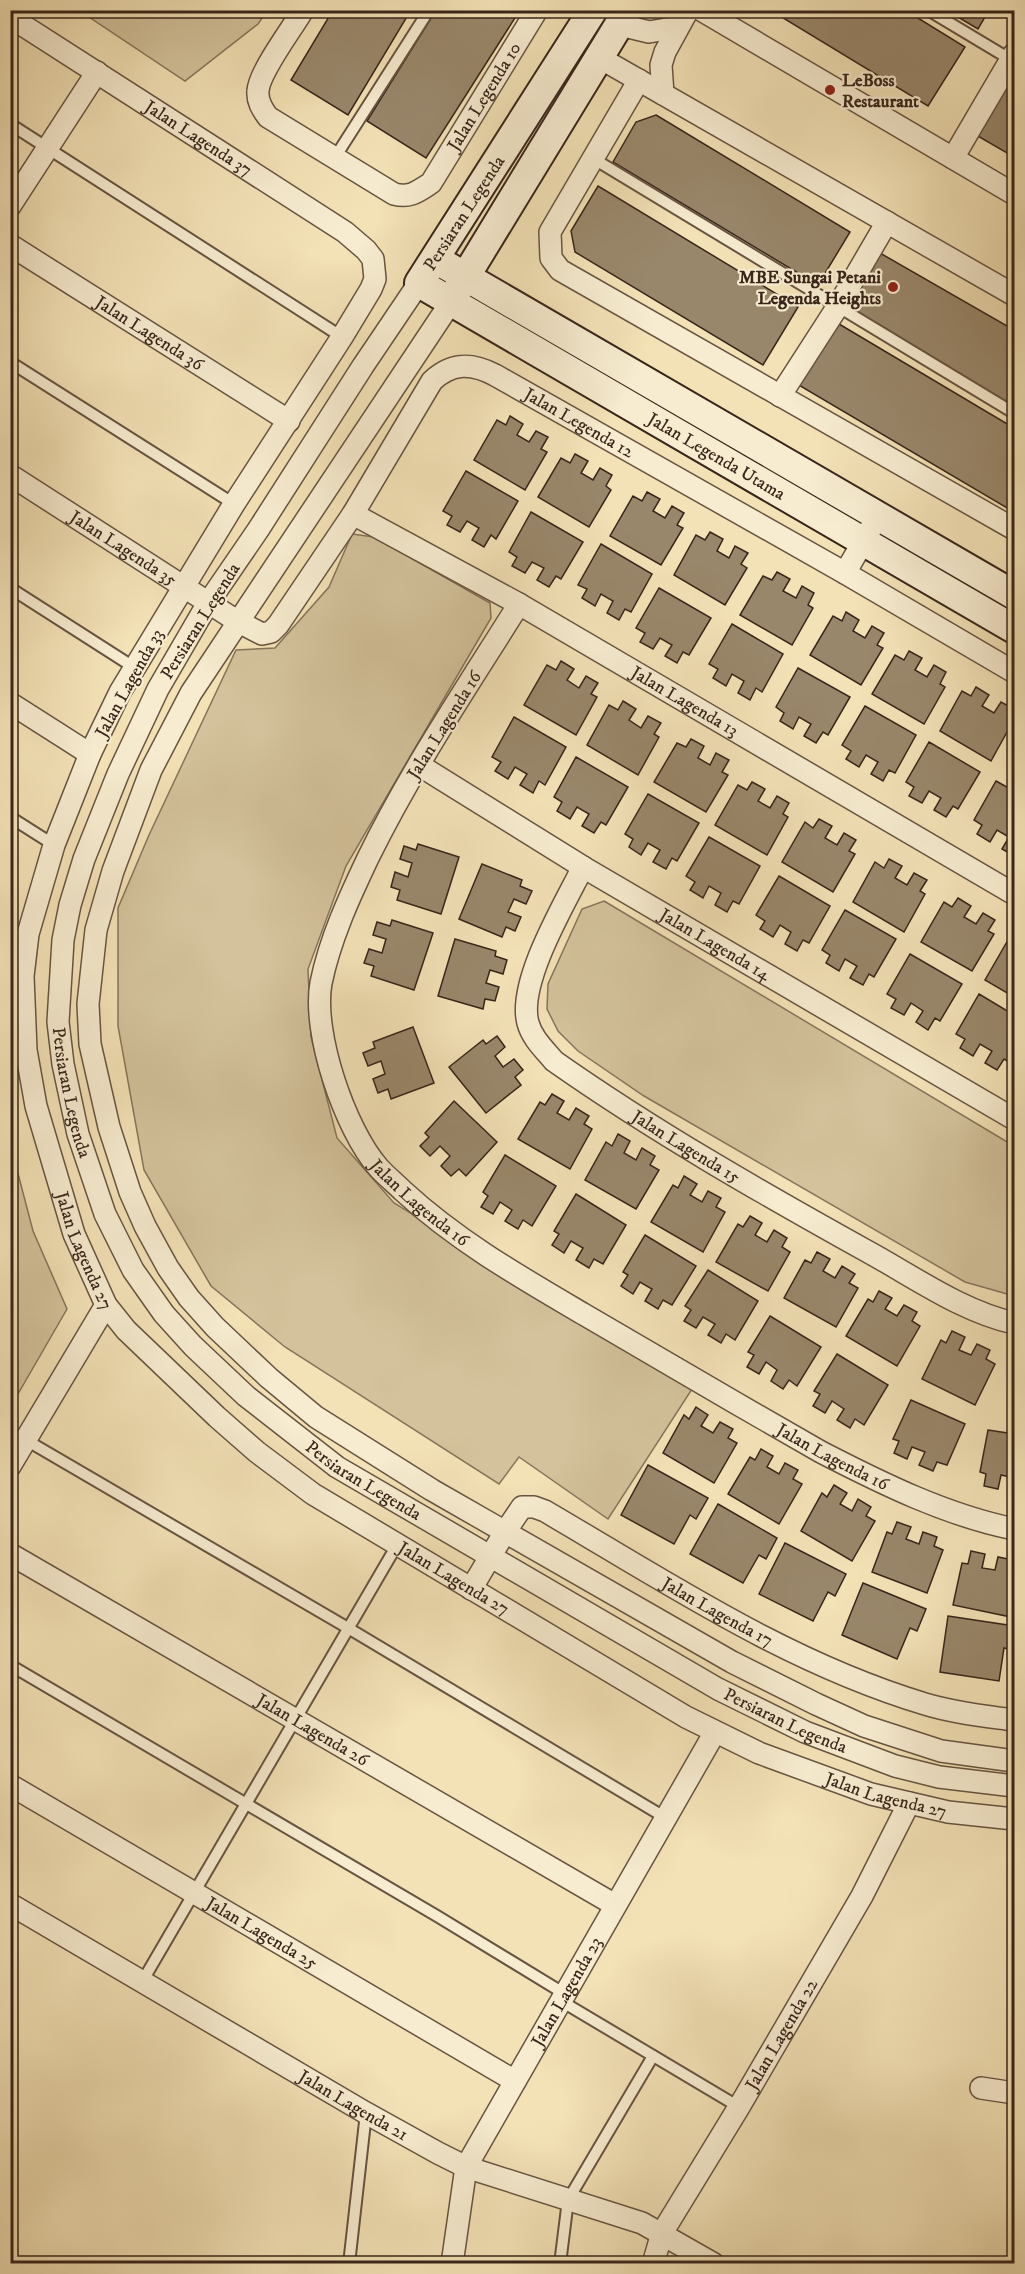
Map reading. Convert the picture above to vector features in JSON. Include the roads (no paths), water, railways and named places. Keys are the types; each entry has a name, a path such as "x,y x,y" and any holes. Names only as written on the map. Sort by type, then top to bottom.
{"street":[{"path":"303,10 259,80 258,99 268,117 334,159"},
{"name":"Jalan Legenda 10","path":"334,159 394,194 405,197 414,195 430,183 537,10"},
{"name":"Persiaran Legenda","path":"593,10 435,259 208,603 158,689 118,774 84,859 70,905 63,940 58,1022 63,1064 78,1134 105,1214 133,1270 164,1314 193,1346 246,1396 337,1467 718,1689 805,1732 895,1766 939,1777 1014,1785"},
{"path":"701,10 1014,194"},
{"name":"Jalan Lagenda 37","path":"10,17 345,232 366,250 373,259 375,267"},
{"path":"624,18 649,32 683,19"},
{"name":"Persiaran Legenda","path":"624,18 451,302 191,693 151,770 113,871 96,930 88,1004 90,1044 109,1126 130,1192 145,1226 173,1276 214,1327 316,1418 432,1490 732,1662 864,1726 941,1751 1014,1761"},
{"path":"663,94 661,65 664,52 683,19"},
{"path":"600,58 1014,295"},
{"path":"953,158 1013,59"},
{"path":"10,206 97,72"},
{"path":"639,80 550,232 551,258 560,270 1014,529"},
{"path":"780,396 838,306 887,222"},
{"name":"Jalan Lagenda 36","path":"10,245 289,421"},
{"name":"Jalan Legenda Utama","path":"435,259 1014,595"},
{"name":"Jalan Lagenda 33","path":"46,1145 26,1050 19,931 90,754 120,692 234,504 371,290 375,279 375,267"},
{"name":"Jalan Legenda Utama","path":"419,283 863,541 1011,620"},
{"name":"Jalan Legenda 12","path":"237,621 262,634 271,632 278,625 353,514 432,381 447,369 458,365 472,366 495,375 845,573 1014,672"},
{"name":"Jalan Lagenda 35","path":"10,475 237,621"},
{"name":"Jalan Lagenda 13","path":"353,514 519,604 1014,894"},
{"path":"845,573 878,516"},
{"name":"Jalan Lagenda 16","path":"519,604 387,820 350,895 329,951 321,986 321,1020 329,1059 347,1118 361,1145 379,1169 436,1219 515,1275 821,1452 912,1497 993,1525 1014,1529"},
{"path":"10,703 90,754"},
{"name":"Jalan Lagenda 14","path":"419,765 583,867 1014,1119"},
{"name":"Jalan Lagenda 15","path":"583,867 548,936 526,995 528,1022 537,1041 554,1061 687,1147 816,1223 974,1310 1014,1323"},
{"path":"46,1145 109,1126"},
{"name":"Jalan Lagenda 27","path":"46,1145 74,1234 106,1305 126,1330 257,1452 313,1494 715,1732 759,1753 871,1794 948,1812 1014,1819"},
{"path":"10,1466 106,1305"},
{"name":"Jalan Lagenda 17","path":"471,1589 522,1507 534,1507 545,1511 754,1633 836,1673 926,1705 965,1714 1014,1720"},
{"name":"Jalan Lagenda 26","path":"10,1554 615,1905"},
{"name":"Jalan Lagenda 23","path":"452,2264 466,2167 715,1732"},
{"name":"Jalan Lagenda 25","path":"10,1785 515,2081"},
{"name":"Jalan Lagenda 22","path":"653,2264 662,2233 739,2107 862,1896 909,1803"},
{"name":"Jalan Lagenda 21","path":"10,1904 366,2114 466,2167 642,2223 714,2264"},
{"path":"981,2088 1014,2093"}],"lane":[{"path":"334,159 429,10"},
{"path":"928,10 1013,59"},
{"path":"10,124 342,338"},
{"path":"594,159 1014,412"},
{"path":"10,362 234,504"},
{"path":"10,588 135,668"},
{"path":"10,817 54,845"},
{"path":"26,1440 348,1628 666,1818"},
{"path":"142,1983 397,1545"},
{"path":"10,1665 437,1916 653,2056 739,2107"},
{"path":"560,2264 568,2200 653,2056"},
{"path":"349,2264 366,2114"}],"place":[{"name":"LeBoss Restaurant","path":"830,90"},
{"name":"MBE Sungai Petani Legenda Heights","path":"893,287"}]}
